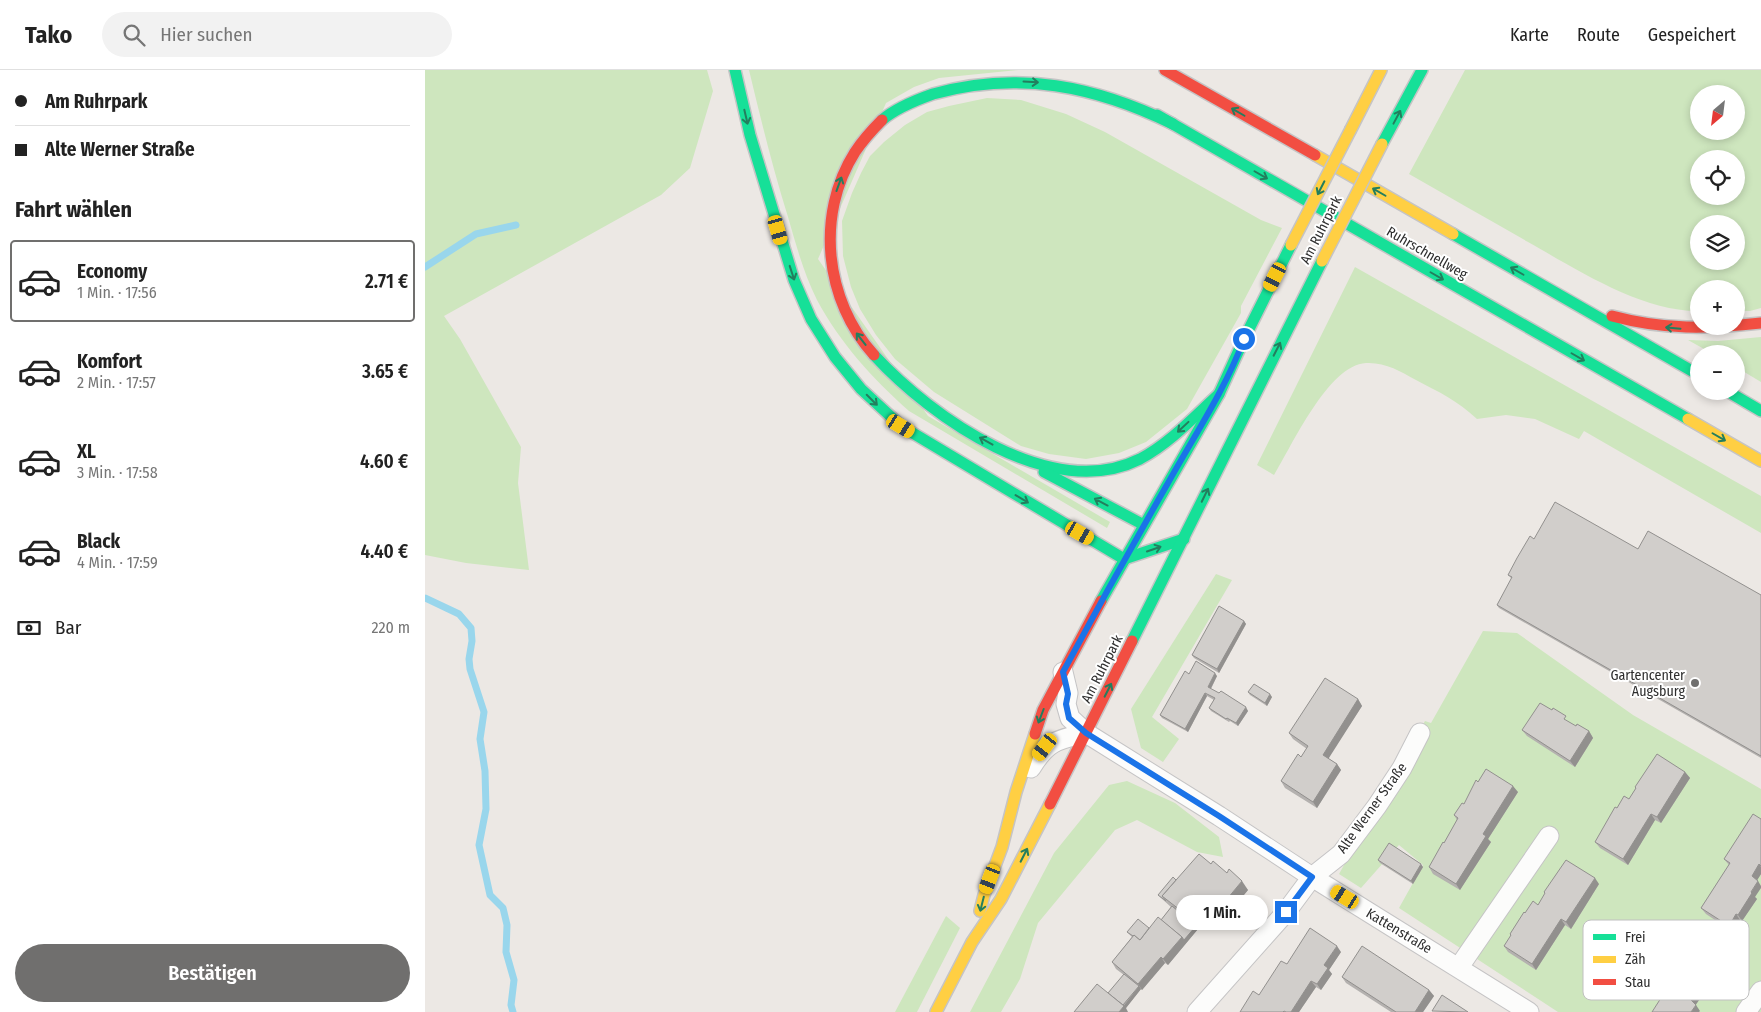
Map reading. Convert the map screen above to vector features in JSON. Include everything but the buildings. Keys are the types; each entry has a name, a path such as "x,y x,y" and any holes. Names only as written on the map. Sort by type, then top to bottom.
{"main road":[{"path":"735,70 750,135 794,280 811,320 835,357 861,389 901,426 1124,559 1184,539"},
{"name":"Ruhrschnellweg","path":"1165,70 1690,370"},
{"name":"Am Ruhrpark","path":"972,942 984,895 1002,847 1016,792 1043,710 1124,559 1148,527 1219,394 1291,245 1381,70"},
{"name":"Am Ruhrpark","path":"936,1012 972,942 1001,899 1184,539 1322,261 1422,70"},
{"path":"1148,527 958,425 898,381 855,330 835,285 831,252 831,219 837,189 848,162 866,136 886,116 923,96 952,88 982,84 1018,81 1061,83 1142,109 1173,124"},
{"name":"Ruhrschnellweg","path":"1104,85 1761,461"},
{"path":"1555,293 1596,311 1644,324 1671,328 1721,328 1761,323"},
{"path":"1013,455 1061,470 1109,468 1142,458 1167,443 1219,394"},
{"path":"1742,400 1761,411"},
{"path":"1168,534 1184,539"}],"street":[{"name":"Kattenstraße","path":"1063,672 1068,694 1066,704 1069,718 1086,733 1529,1012"},
{"path":"1016,792 1045,747 1061,739 1086,733"},
{"name":"Alte Werner Straße","path":"1197,1012 1286,912 1312,877 1341,854 1377,806 1402,768 1420,733"},
{"path":"1459,967 1549,836"},
{"path":"1746,1012 1761,991"}],"green space":[{"path":"425,70 707,70 713,91 690,168 661,195 444,316 460,339 521,447 518,483 529,570 466,563 425,555"},
{"path":"749,70 1018,70 939,78 914,87 886,103 818,259 928,416 1110,522 1107,528 909,411 870,373 847,346 826,316 804,270 777,181"},
{"path":"1465,70 1761,70 1761,308 1745,311 1745,280 1690,280 1690,310 1655,304 1633,297 1567,264 1409,174"},
{"path":"987,98 1021,100 1066,114 1105,132 1261,220 1282,228 1241,306 1241,313 1187,409 1146,442 1119,453 1086,459 1049,454 1021,446 934,392 895,359 876,335 860,309 851,287 843,256 842,221 852,193 870,156 905,125 927,112"},
{"path":"1355,267 1761,496 1761,533 1584,431 1579,439 1535,419 1506,415 1477,419 1455,402 1398,370 1373,363 1352,367 1338,377 1325,392 1301,427 1274,475 1257,465"},
{"path":"1761,337 1761,382 1745,372 1745,345 1697,345 1688,340 1718,341"},
{"path":"1216,574 1232,580 1152,717 1179,739 1163,762 1141,748 1131,709"},
{"path":"1483,631 1517,633 1633,715 1761,789 1761,1012 1558,1012 1399,908 1423,865 1399,845 1361,888 1339,874 1425,721 1431,723"},
{"path":"1127,781 1175,803 1219,837 1223,857 1197,852 1137,820 1115,830 1038,923 1020,979 1001,1012 970,1012 1054,853 1109,785"},
{"path":"946,916 960,928 917,1012 895,1012"}],"waterway":[{"path":"425,267 476,234 516,225"},
{"path":"425,598 459,614 471,628 470,669 484,712 480,739 485,771 486,809 479,845 490,895 503,908 507,925 506,952 514,980 511,1005 513,1012"}],"traffic: fast":[{"path":"735,70 750,135 794,280 811,319 835,357 861,389 901,426 1124,559"},
{"path":"1382,144 1422,70"},
{"path":"882,120 900,108 933,94 995,83 1026,83 1085,91 1115,100 1173,124"},
{"path":"1157,115 1688,419"},
{"path":"1453,234 1690,370"},
{"path":"1101,601 1219,394 1291,245"},
{"path":"1132,641 1322,261"},
{"path":"874,355 898,379 960,427 996,447 1032,462 1069,470 1106,470 1140,459 1172,437 1219,394"},
{"path":"1742,400 1761,411"},
{"path":"1044,472 1144,525"},
{"path":"1124,559 1184,539"}],"traffic: slow":[{"path":"1351,129 1381,70"},
{"path":"1291,245 1351,129"},
{"path":"1322,261 1382,144"},
{"path":"1315,155 1453,234"},
{"path":"1688,419 1761,461"},
{"path":"980,911 1002,847 1016,792 1035,734"},
{"path":"936,1012 972,942 1001,899 1050,804"}],"traffic: jam":[{"path":"1165,70 1315,155"},
{"path":"874,355 857,333 845,309 836,284 831,257 831,230 834,203 842,177 855,152 882,120"},
{"path":"1612,316 1650,324 1686,327 1761,323"},
{"path":"1035,734 1043,710 1101,601"},
{"path":"1050,804 1132,641"}],"place":[{"name":"Gartencenter Augsburg","path":"1695,683"}],"route":[{"path":"1244,339 1219,394 1124,559 1063,672 1068,694 1066,704 1069,718 1086,733 1312,877 1286,912"}]}
